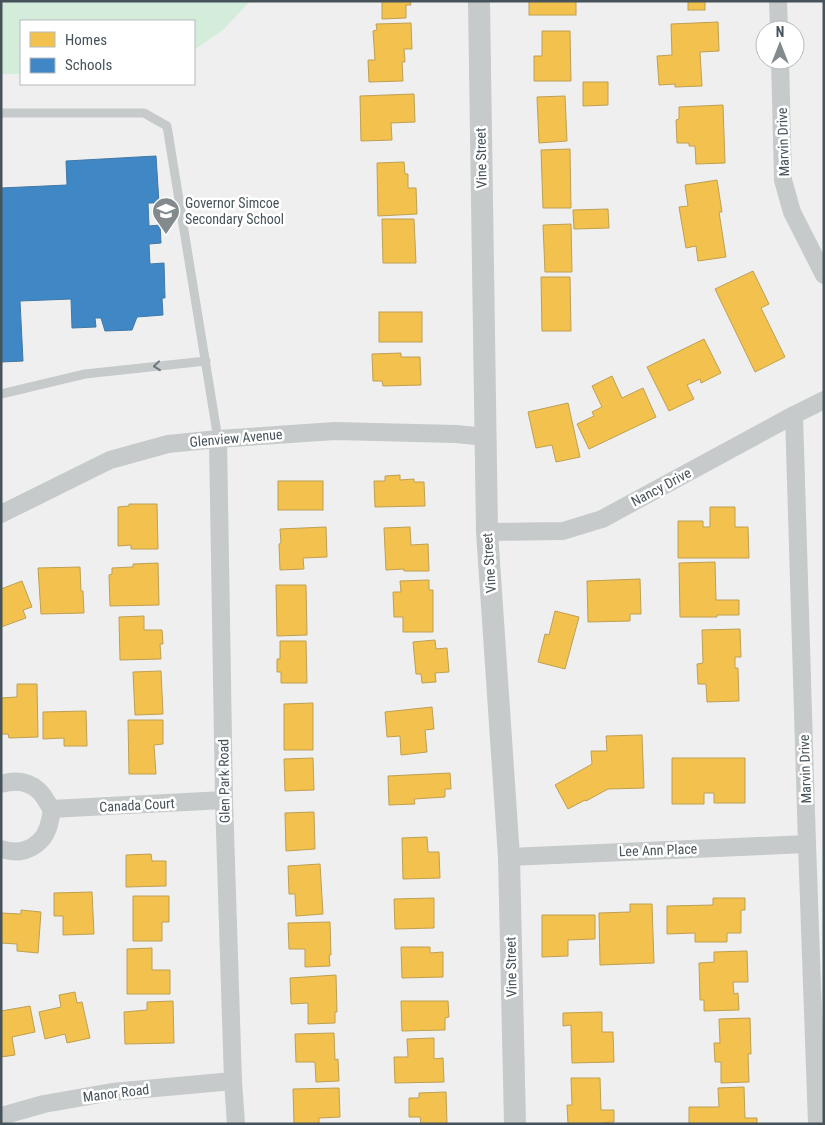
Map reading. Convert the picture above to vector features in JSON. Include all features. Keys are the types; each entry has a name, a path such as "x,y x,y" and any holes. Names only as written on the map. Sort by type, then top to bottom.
{"street":[{"name":"Vine Street","path":"479,1 487,532 509,857 515,1124"},
{"path":"778,1 779,20"},
{"name":"Marvin Drive","path":"780,70 783,180 792,212 824,275"},
{"name":"Nancy Drive","path":"487,532 563,531 602,519 824,400"},
{"name":"Marvin Drive","path":"794,415 817,1124"},
{"name":"Glenview Avenue","path":"1,514 110,460 168,444 218,438 334,431 456,434 486,437"},
{"name":"Glen Park Road","path":"218,438 224,800 236,1124"},
{"path":"1,784 11,781 23,782 34,786 43,795 51,809 48,828 43,838 35,845 25,850 14,852 1,849"},
{"name":"Canada Court","path":"51,809 224,800"},
{"name":"Lee Ann Place","path":"509,857 807,844"},
{"name":"Manor Road","path":"1,1116 44,1104 112,1092 233,1081"}],"lane":[{"path":"1,114 144,114 167,126 218,438"},
{"path":"1,394 85,374 206,361"}],"green space":[{"path":"1,1 250,1 223,30 195,49 195,20 20,20 20,74 1,74"}],"building: Homes":[{"path":"382,1 410,1 411,5 406,5 406,18 382,19"},
{"path":"529,1 576,1 576,15 529,15"},
{"path":"688,1 705,1 705,10 688,10"},
{"path":"718,22 719,51 700,52 702,86 675,87 675,84 659,85 657,56 672,55 671,24"},
{"path":"411,23 412,49 404,49 405,62 402,62 403,81 369,82 368,60 375,60 373,31 377,30 376,24"},
{"path":"542,31 570,31 571,81 534,81 534,56 542,56"},
{"path":"583,82 608,82 608,105 583,106"},
{"path":"414,94 415,122 391,123 392,140 361,141 360,96"},
{"path":"565,96 567,141 539,143 537,97"},
{"path":"723,105 725,163 696,164 695,146 689,146 689,143 677,143 676,120 679,119 679,107"},
{"path":"570,149 571,208 543,208 541,150"},
{"path":"404,162 405,174 408,174 408,188 416,188 417,214 378,216 377,163"},
{"path":"717,180 722,212 719,212 726,257 698,261 696,246 686,248 679,207 688,206 685,185"},
{"path":"608,209 609,228 574,229 573,210"},
{"path":"382,219 414,219 416,263 383,263"},
{"path":"571,224 572,272 545,272 543,225"},
{"path":"753,271 769,304 761,308 785,357 755,372 715,289"},
{"path":"541,277 570,277 571,331 542,331"},
{"path":"379,312 422,312 422,342 379,342"},
{"path":"704,339 721,373 701,383 700,379 687,385 694,399 669,411 647,367"},
{"path":"401,353 401,357 420,357 421,385 383,386 382,381 373,381 372,354"},
{"path":"612,376 622,398 643,388 656,417 589,449 577,424 594,416 592,412 602,407 592,386"},
{"path":"568,403 580,457 556,462 552,445 536,448 528,412"},
{"path":"400,475 400,480 414,479 414,482 424,482 425,506 375,507 374,481 385,481 385,476"},
{"path":"278,481 323,481 323,510 278,510"},
{"path":"129,504 157,504 158,549 131,549 131,545 118,546 118,507 129,506"},
{"path":"710,507 735,507 735,527 748,527 749,558 678,558 678,521 703,521 703,527 710,527"},
{"path":"326,527 327,557 303,558 304,569 280,570 280,529"},
{"path":"410,527 411,545 428,544 429,571 386,570 384,528"},
{"path":"715,562 716,600 739,600 739,615 680,617 679,563"},
{"path":"158,563 159,605 110,606 109,575 112,574 112,568 133,567 133,564"},
{"path":"80,567 84,613 41,614 38,568"},
{"path":"640,579 641,614 630,614 630,621 588,622 587,581"},
{"path":"429,580 429,590 433,590 433,632 403,632 403,617 394,617 393,592 401,592 400,581"},
{"path":"22,581 32,607 23,610 26,618 1,627 1,589"},
{"path":"276,585 306,585 307,635 277,636"},
{"path":"555,611 579,617 565,669 538,662 545,634 549,635"},
{"path":"144,616 144,630 162,630 163,644 160,644 161,659 120,660 119,617"},
{"path":"740,629 741,657 735,657 735,668 738,668 739,701 707,702 706,684 698,684 697,664 703,663 702,630"},
{"path":"435,640 436,649 447,648 449,672 435,673 436,682 422,683 421,674 416,674 413,642"},
{"path":"280,641 306,641 307,683 281,683 281,672 277,672 277,659 280,659"},
{"path":"161,671 163,714 135,715 133,672"},
{"path":"17,684 37,684 38,737 9,738 8,734 1,734 1,698 17,697"},
{"path":"313,703 313,750 284,750 284,704"},
{"path":"432,707 434,729 425,730 427,752 401,755 400,736 387,737 385,712"},
{"path":"86,711 87,746 64,746 64,738 43,739 43,712"},
{"path":"128,720 163,720 163,744 154,745 156,774 129,774"},
{"path":"642,735 644,788 608,789 568,809 555,785 592,764 591,751 607,751 606,736"},
{"path":"313,758 314,790 285,791 284,759"},
{"path":"672,758 745,758 745,803 714,803 714,793 704,793 704,804 672,804"},
{"path":"450,773 451,789 445,789 445,797 414,799 415,804 389,805 388,776"},
{"path":"314,812 315,849 286,851 285,813"},
{"path":"427,837 428,852 439,852 440,878 403,879 402,838"},
{"path":"151,854 152,861 166,861 166,886 126,887 126,855"},
{"path":"320,864 323,914 296,916 295,894 289,894 288,866"},
{"path":"92,892 94,934 63,935 63,916 54,916 54,893"},
{"path":"133,896 169,896 169,922 162,922 162,941 133,941"},
{"path":"434,898 434,928 395,929 394,899"},
{"path":"713,898 745,898 745,910 741,910 741,933 727,933 727,942 695,942 695,933 667,934 667,906 713,905"},
{"path":"630,904 652,904 654,963 600,965 599,913 630,912"},
{"path":"21,910 41,912 38,953 17,951 17,944 1,943 1,913 21,914"},
{"path":"542,915 595,915 595,939 568,940 568,956 542,957"},
{"path":"330,922 330,966 305,967 305,949 289,949 288,923"},
{"path":"401,947 430,947 430,953 443,952 443,977 402,978"},
{"path":"152,948 152,970 170,970 170,994 127,994 127,949"},
{"path":"747,951 748,982 733,982 734,994 738,993 739,1010 704,1011 704,1000 700,1000 699,963 714,962 714,952"},
{"path":"336,975 337,1012 335,1012 335,1023 308,1024 308,1003 291,1004 290,978"},
{"path":"75,992 77,1003 82,1002 90,1038 67,1043 65,1034 45,1039 39,1012 61,1007 59,995"},
{"path":"173,1001 174,1043 125,1044 124,1012 147,1010 147,1002"},
{"path":"401,1001 448,1001 449,1017 445,1018 445,1030 402,1031"},
{"path":"30,1006 35,1032 12,1037 15,1055 1,1057 1,1011"},
{"path":"602,1012 602,1032 613,1032 614,1062 572,1063 571,1025 563,1026 563,1013"},
{"path":"750,1018 751,1054 748,1054 749,1082 721,1083 721,1062 715,1062 714,1043 720,1043 719,1019"},
{"path":"334,1033 335,1060 338,1059 339,1081 316,1082 315,1062 296,1062 295,1034"},
{"path":"434,1038 434,1059 443,1058 444,1082 395,1083 394,1057 408,1057 407,1039"},
{"path":"571,1078 600,1078 601,1110 614,1110 614,1122 568,1124 567,1105 572,1105"},
{"path":"744,1087 745,1118 757,1118 757,1124 689,1124 689,1107 719,1107 718,1088"},
{"path":"339,1088 340,1117 319,1118 319,1124 294,1124 293,1089"},
{"path":"446,1092 447,1124 421,1124 420,1117 409,1117 409,1098 419,1098 419,1093"}],"building: Schools":[{"path":"156,156 159,203 148,203 149,226 160,225 161,243 149,244 150,264 164,263 165,298 162,298 163,315 137,317 132,330 105,331 101,318 95,318 96,327 72,328 71,299 20,301 23,361 1,362 1,188 67,185 66,161"}],"place":[{"name":"Governor Simcoe Secondary School","path":"166,235"}]}
